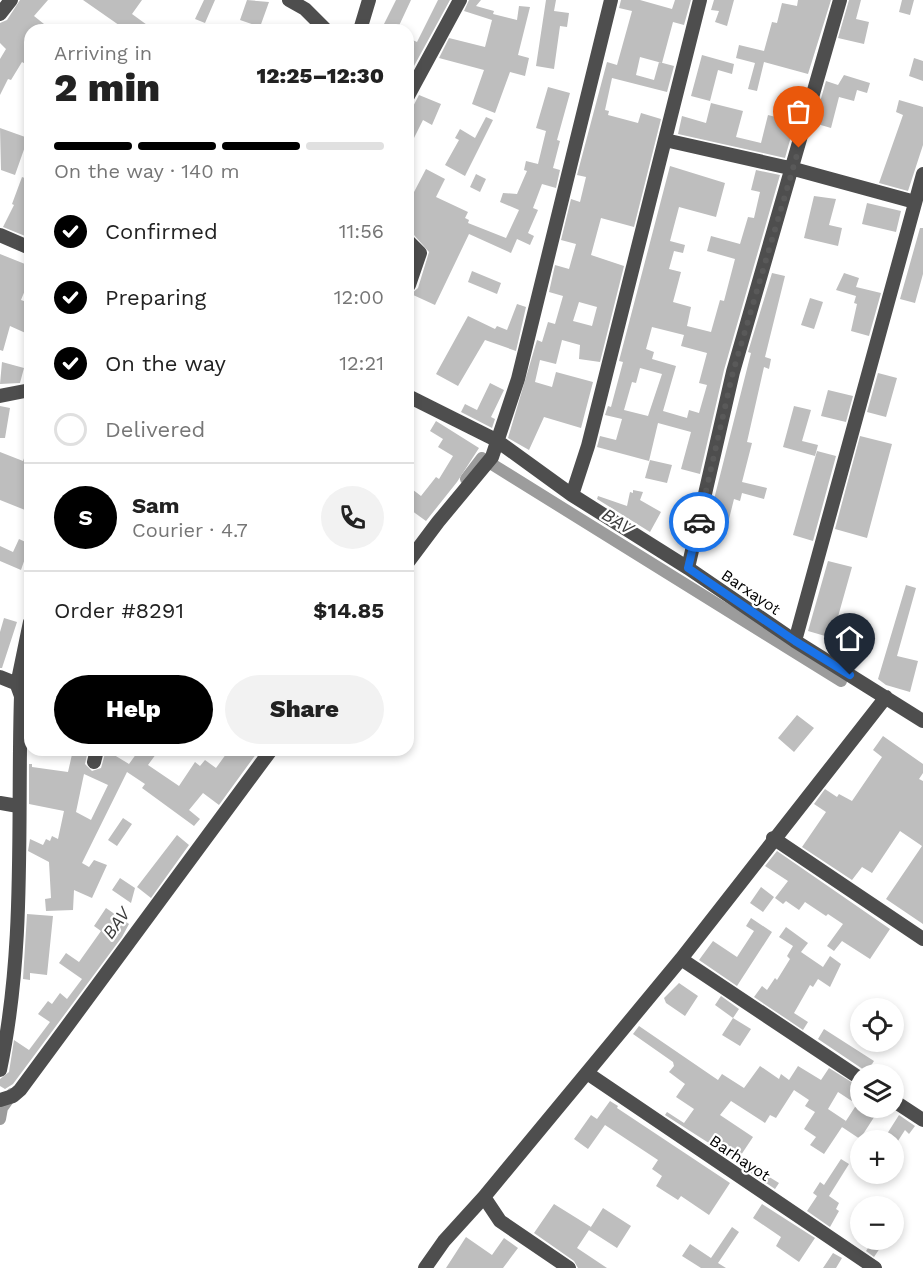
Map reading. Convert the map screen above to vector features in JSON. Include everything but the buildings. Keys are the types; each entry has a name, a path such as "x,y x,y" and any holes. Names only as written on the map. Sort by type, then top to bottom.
{"street":[{"path":"0,14 11,0"},
{"path":"289,0 305,9 320,24"},
{"path":"362,24 369,0"},
{"path":"414,85 460,0"},
{"path":"414,554 438,522 489,463 518,379 610,0"},
{"path":"572,495 588,446 700,0"},
{"path":"688,568 733,372 794,169 840,0"},
{"path":"665,140 794,169 915,202"},
{"path":"795,641 923,174"},
{"path":"0,235 24,245"},
{"path":"414,247 420,253 414,269"},
{"path":"0,396 24,391"},
{"name":"Barxayot","path":"414,399 496,440 572,495 688,568 795,641 923,721"},
{"path":"0,677 23,687 18,806 20,891 12,1016 0,1070"},
{"path":"425,1268 444,1241 484,1197 681,959 773,838 886,697"},
{"path":"2,1100 20,1090 267,756"},
{"path":"0,803 18,806"},
{"path":"773,838 923,939"},
{"path":"681,959 850,1072"},
{"name":"Barhayot","path":"587,1073 875,1268"},
{"path":"904,1108 923,1120"},
{"path":"484,1197 500,1221 569,1268"}],"waterway":[{"name":"BAV","path":"466,479 482,458 841,681"},
{"name":"BAV","path":"0,1119 2,1108 12,1094"}],"way so far":[{"path":"699,522 733,372 799,148"}],"route":[{"path":"699,522 688,568 795,641 850,675"}]}
